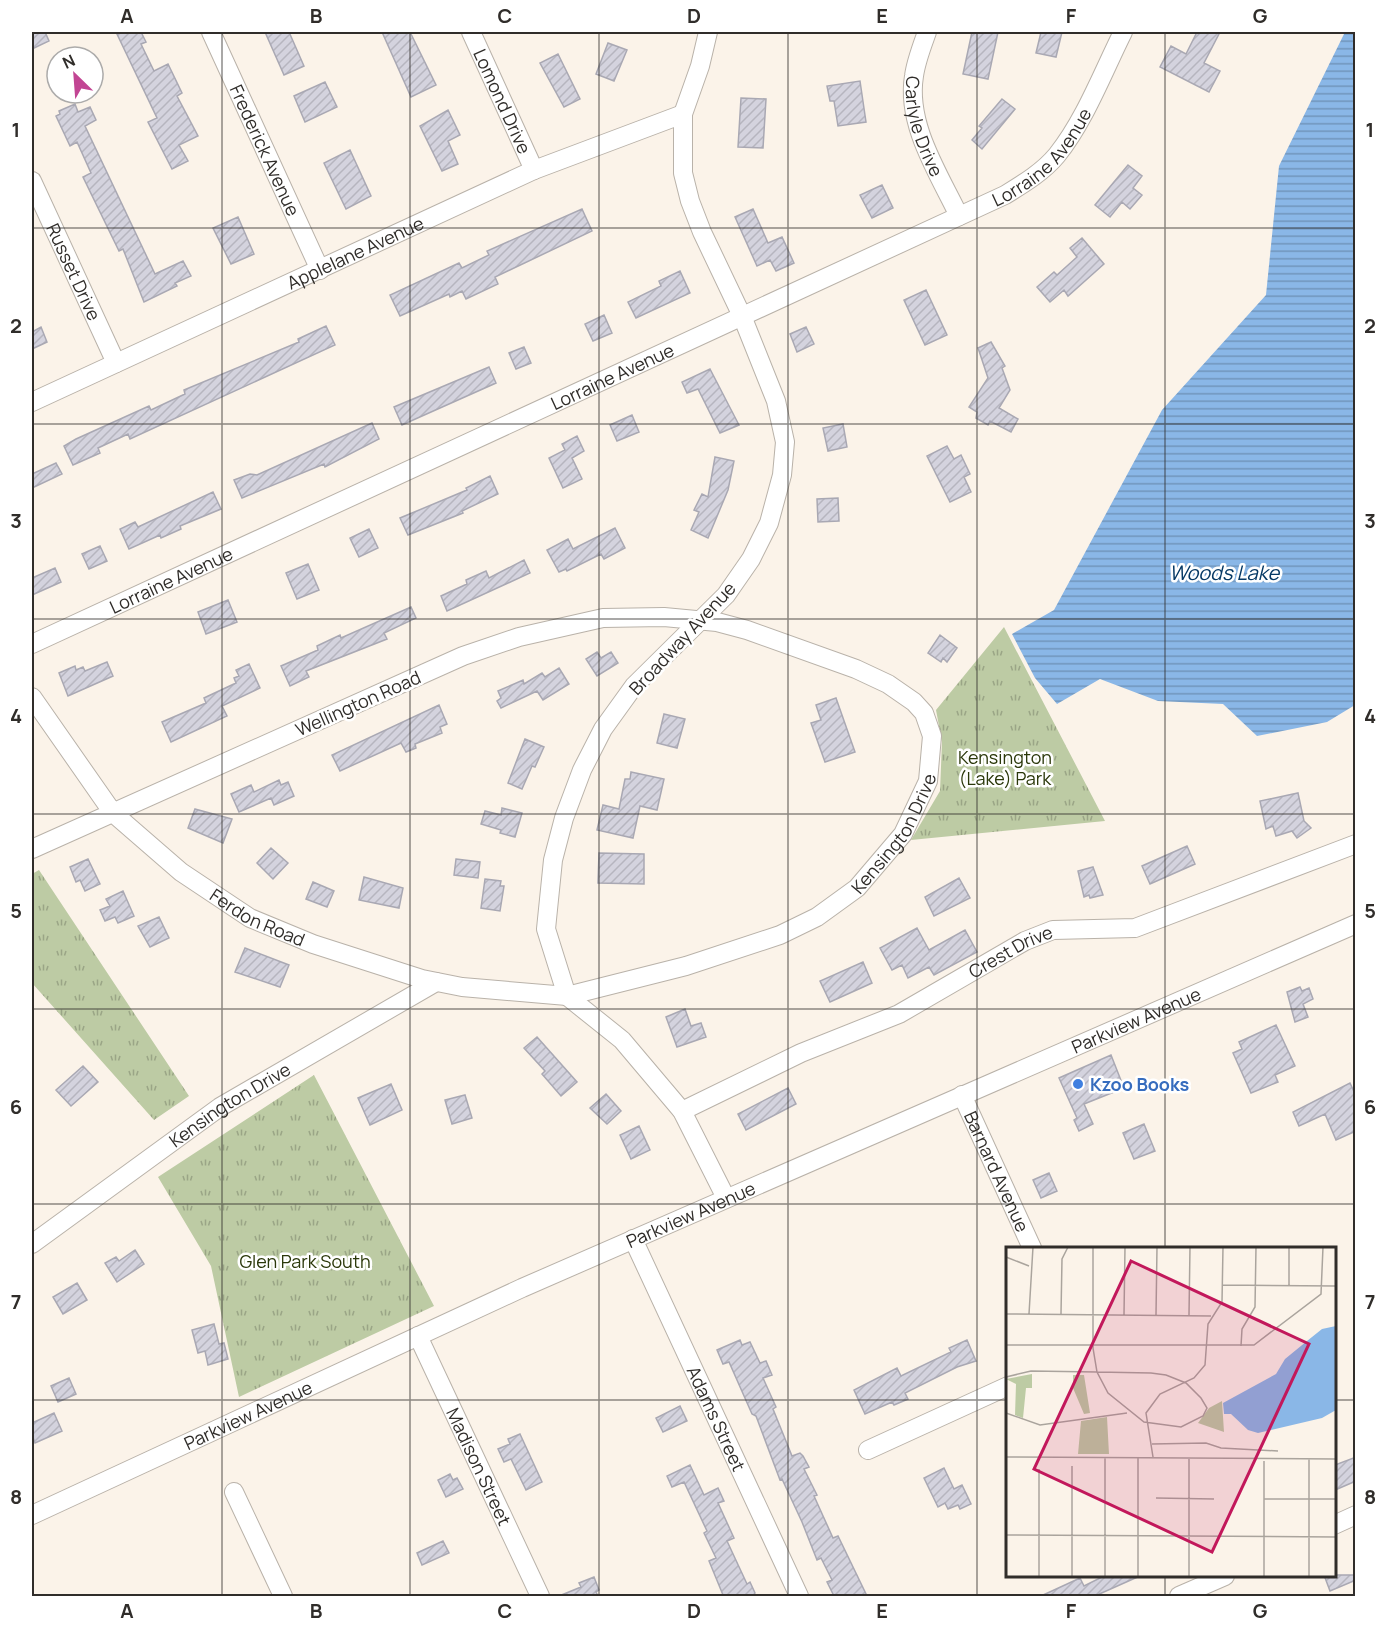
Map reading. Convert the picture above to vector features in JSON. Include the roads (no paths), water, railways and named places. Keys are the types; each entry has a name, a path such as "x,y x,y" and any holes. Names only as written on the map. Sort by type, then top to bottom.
{"street":[{"name":"Frederick Avenue","path":"211,32 320,270"},
{"name":"Lomond Drive","path":"471,32 534,170"},
{"name":"Broadway Avenue","path":"567,996 546,929 553,860 564,819 582,770 603,729 634,686 726,595 751,559 769,523 784,457 783,429 777,401 742,316 690,201 683,173 683,114 700,66 708,32"},
{"name":"Carlyle Drive","path":"927,32 913,77 914,103 918,125 926,146 959,216"},
{"name":"Lorraine Avenue","path":"32,644 1005,195 1042,170 1056,157 1078,121 1123,32"},
{"name":"Applelane Avenue","path":"32,402 534,170 683,114"},
{"name":"Russet Drive","path":"32,181 116,363"},
{"name":"Wellington Road","path":"32,849 463,656 565,625 603,618 638,616 700,620"},
{"name":"Kensington Drive","path":"567,996 742,950 816,917 857,888 884,859 903,834 928,780 932,736 924,713 897,690 856,669 790,644 737,627 700,620"},
{"name":"Ferdon Road","path":"32,696 113,813 181,872 250,918 324,948 436,982 462,987 567,996"},
{"name":"Crest Drive","path":"682,1111 801,1053 899,1014 1026,941 1053,930 1136,928 1356,844"},
{"name":"Parkview Avenue","path":"32,1515 633,1239 1356,924"},
{"name":"Kensington Drive","path":"32,1244 220,1107 436,982"},
{"path":"567,996 622,1040 682,1111 726,1198"},
{"name":"Barnard Avenue","path":"962,1095 1032,1247"},
{"name":"Adams Street","path":"633,1239 800,1596"},
{"name":"Madison Street","path":"418,1336 540,1596"},
{"path":"868,1450 1006,1387"},
{"path":"234,1492 283,1596"},
{"path":"1336,1525 1356,1515"},
{"path":"1188,1590 1220,1577"}],"water":[{"name":"Woods Lake","path":"1345,32 1356,32 1355,705 1327,722 1257,736 1223,704 1158,701 1100,679 1057,704 1035,678 1012,634 1054,610 1162,410 1266,295 1279,166"}],"place":[{"name":"Kzoo Books","path":"1078,1084"}],"park label":[{"name":"Kensington (Lake) Park","path":"1005,768"},
{"name":"Glen Park South","path":"305,1261"}]}
